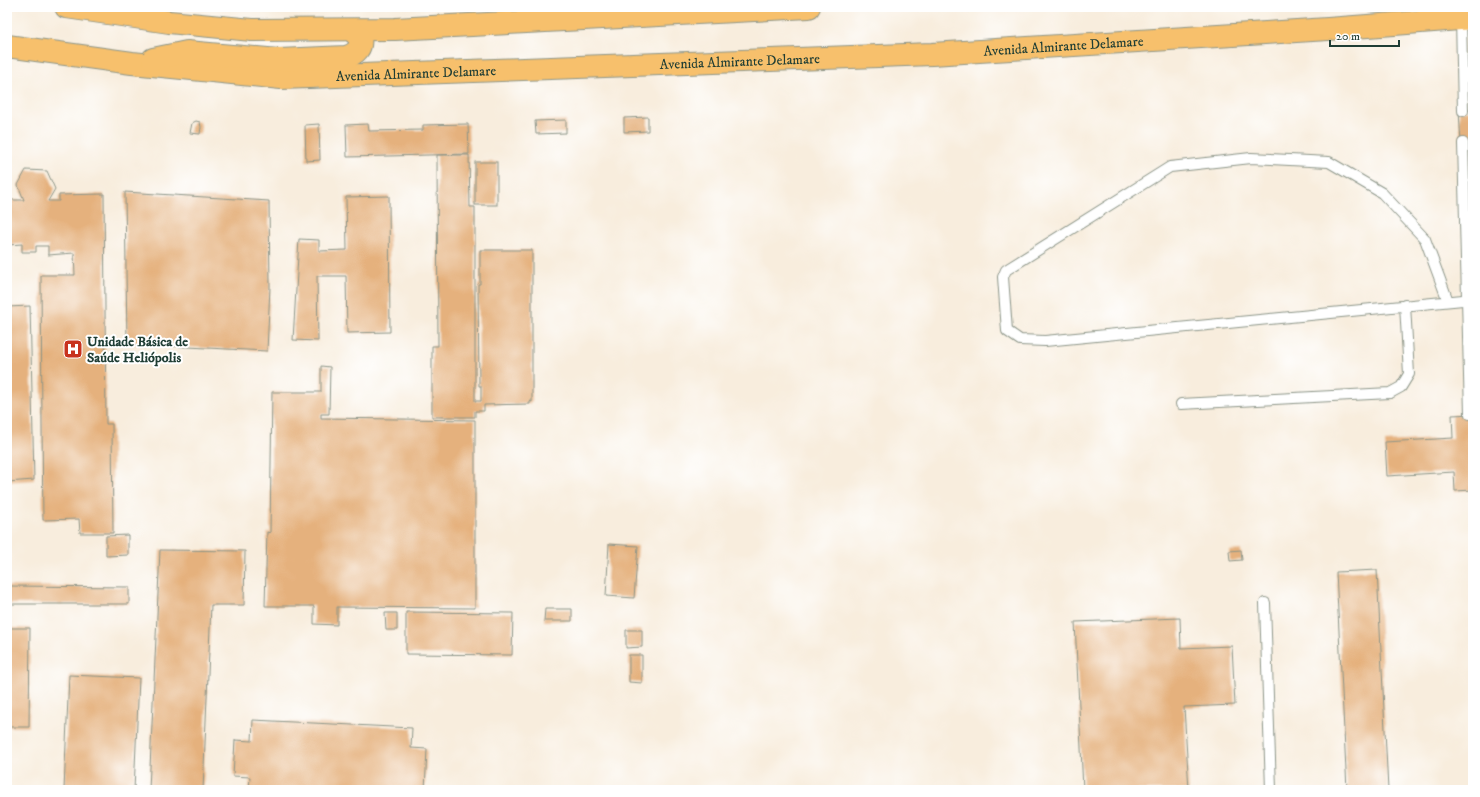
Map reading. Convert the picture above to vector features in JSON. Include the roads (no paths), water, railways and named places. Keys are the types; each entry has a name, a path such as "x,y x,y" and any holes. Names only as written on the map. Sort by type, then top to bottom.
{"main road":[{"path":"66,7 169,22 252,30 396,29 809,7"},
{"name":"Avenida Almirante Delamare","path":"7,46 132,63 281,78 932,54 1467,18"},
{"path":"132,63 187,52 279,60 346,57 356,52 361,44 360,38 352,30"}],"lane":[{"path":"1463,111 1467,18"},
{"path":"1463,143 1470,299 1470,414"},
{"path":"1448,301 1425,239 1382,193 1330,162 1251,158 1170,166 1006,270 1003,277 1007,331 1020,340 1046,341 1470,299"},
{"path":"1181,404 1390,393 1401,387 1409,374 1405,305"},
{"path":"1265,603 1271,790"}],"place":[{"name":"Unidade Básica de Saúde Heliópolis","path":"73,349"}]}
